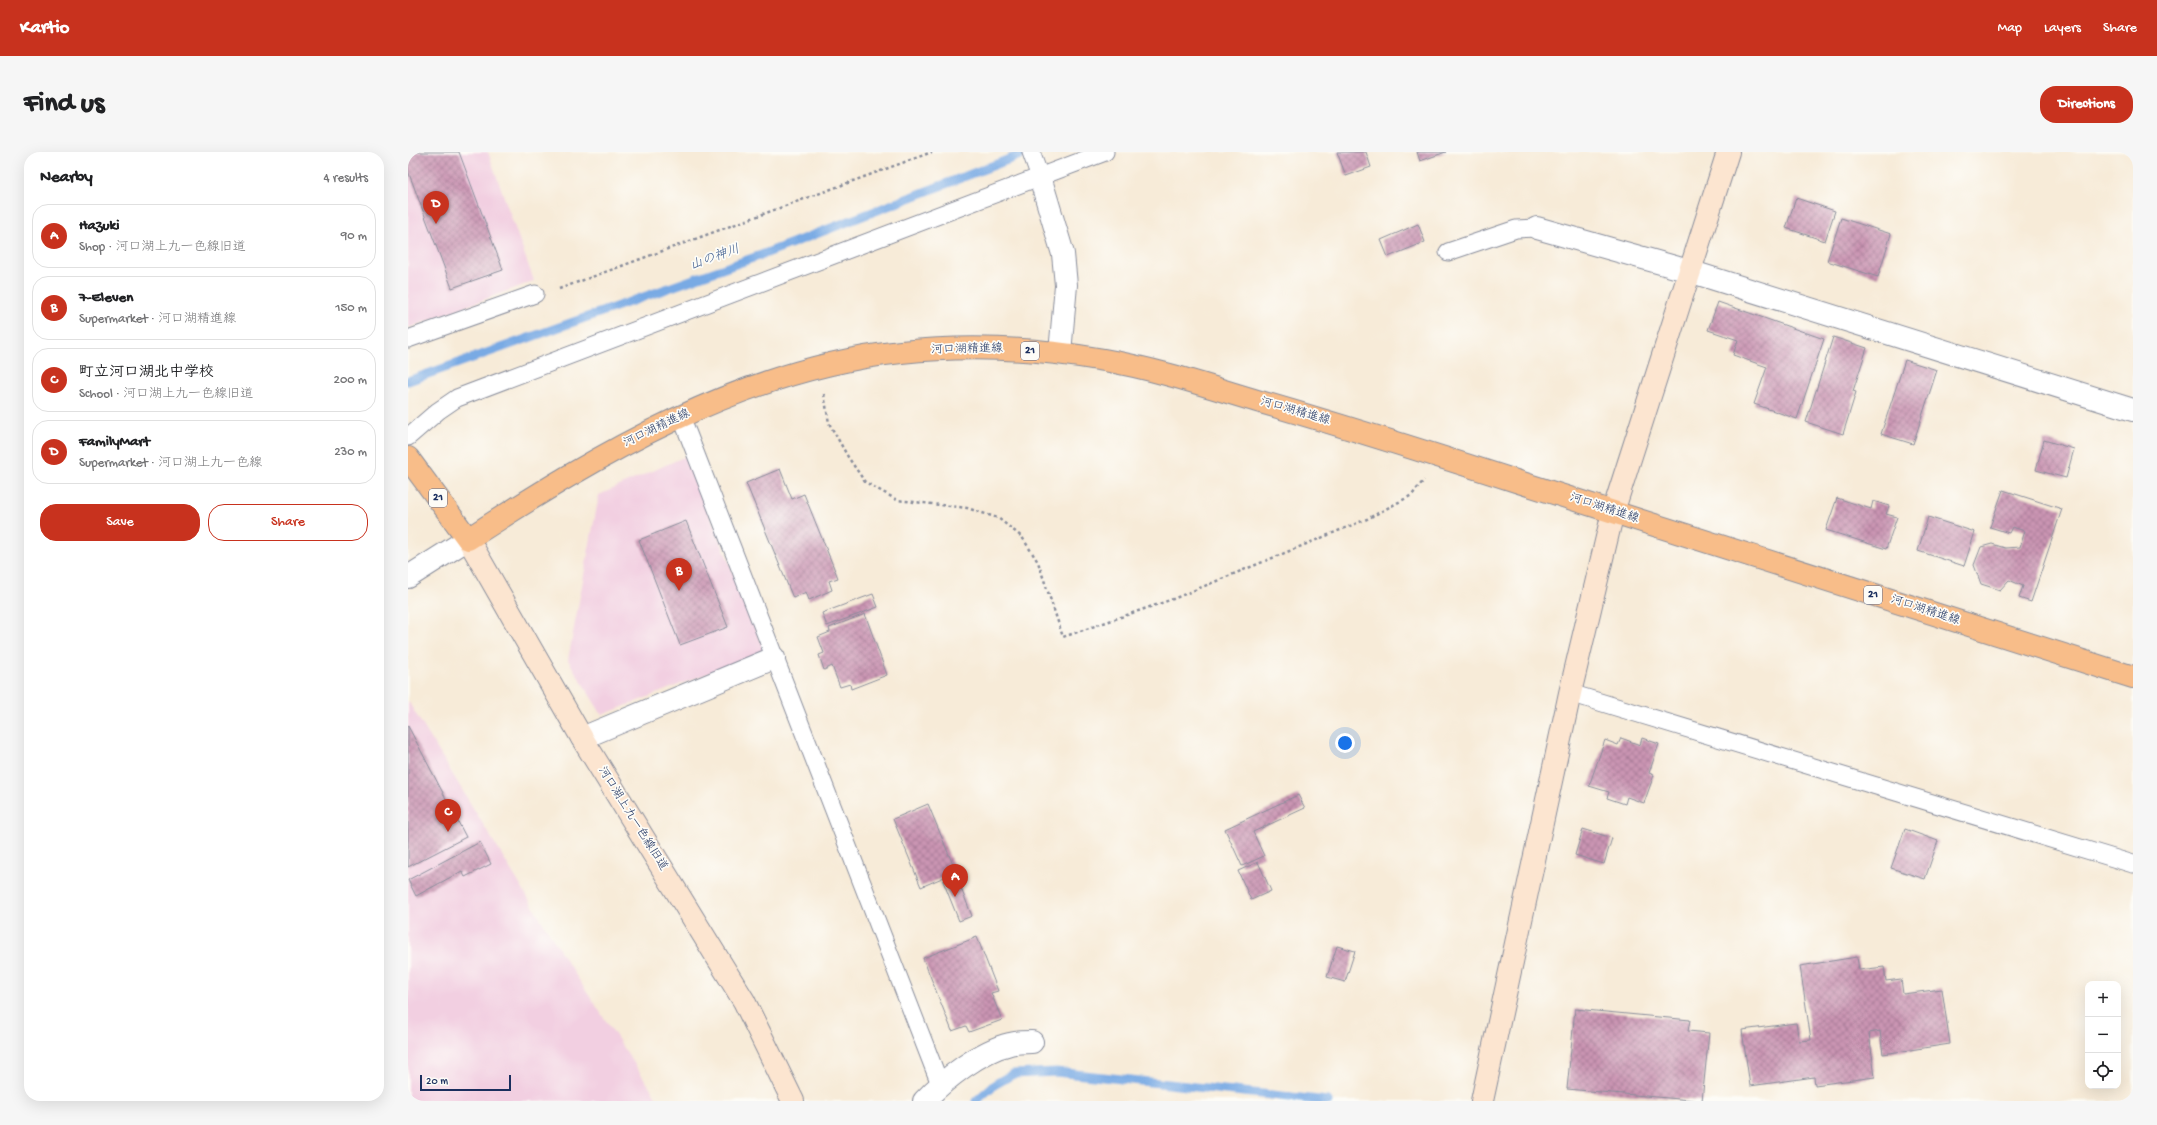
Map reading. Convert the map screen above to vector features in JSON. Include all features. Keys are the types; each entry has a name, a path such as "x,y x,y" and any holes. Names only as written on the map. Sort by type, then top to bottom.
{"main road":[{"name":"河口湖精進線","path":"468,539 526,500 587,465 681,416 750,387 805,369 902,352 998,348 1060,353 1108,360 1316,418 2133,677"},
{"name":"21","path":"408,458 468,539"}],"street":[{"path":"1482,1101 1570,693 1613,512 1728,152"},
{"path":"1036,165 1063,254 1066,285 1060,353"},
{"path":"1537,228 1689,271 2133,410"},
{"path":"408,577 468,539"},
{"name":"河口湖上九一色線旧道","path":"468,539 582,738 744,1001 793,1101"},
{"path":"582,738 774,658"},
{"path":"924,1101 940,1084 986,1053 1010,1044 1032,1042"}],"lane":[{"path":"408,437 438,411 457,398 1036,165 1105,152"},
{"path":"1448,252 1516,228 1537,228"},
{"path":"408,339 535,294"},
{"path":"681,416 940,1084"},
{"path":"1570,693 2133,864"}],"path":[{"path":"535,294 549,293 932,152"},
{"path":"827,365 824,395 829,423 848,457 865,482 896,500 967,508 998,518 1022,537 1038,562 1063,637 1173,599 1367,520 1412,495 1440,457"}],"shaded area":[{"path":"408,152 488,152 534,281 408,328"},
{"path":"686,456 765,651 602,715 568,660 599,495"},
{"path":"408,701 567,962 659,1101 408,1101"}],"building":[{"path":"413,152 459,152 503,270 452,288 408,171 408,154"},
{"path":"1337,152 1366,152 1371,167 1346,176"},
{"path":"1417,152 1446,152 1420,161"},
{"path":"1796,198 1835,211 1825,241 1786,228"},
{"path":"1841,218 1891,234 1878,277 1827,261"},
{"path":"1418,224 1425,242 1388,257 1381,240"},
{"path":"1718,302 1824,339 1797,419 1754,404 1767,367 1733,355 1738,340 1708,330"},
{"path":"1833,337 1867,348 1853,391 1856,392 1843,434 1806,422"},
{"path":"1905,360 1937,370 1913,444 1881,434"},
{"path":"2044,440 2074,449 2066,478 2036,470"},
{"path":"780,469 792,499 804,494 838,578 829,581 832,590 809,600 806,592 793,598 746,483"},
{"path":"2003,490 2062,509 2031,602 2019,598 2023,586 2009,580 2000,590 1981,584 1974,565 1981,547 1992,544 2005,548 2020,547 2025,531 2012,527 2009,533 1990,527"},
{"path":"1837,498 1871,509 1873,501 1889,506 1886,514 1897,517 1886,549 1826,530"},
{"path":"1928,517 1975,532 1964,566 1918,551"},
{"path":"686,521 728,627 680,645 639,540"},
{"path":"873,594 878,607 827,626 822,613"},
{"path":"865,614 887,675 851,689 850,684 840,687 832,666 824,670 819,655 824,653 818,637 830,632 829,628"},
{"path":"408,726 466,837 408,867"},
{"path":"1621,738 1640,745 1642,738 1659,744 1649,773 1654,775 1644,803 1627,797 1625,804 1607,798 1609,792 1589,786 1605,740 1618,745"},
{"path":"1298,795 1305,808 1253,832 1264,856 1242,866 1225,829"},
{"path":"928,804 956,872 921,887 893,819"},
{"path":"1583,829 1612,838 1604,864 1575,855"},
{"path":"1905,829 1938,841 1925,879 1891,868"},
{"path":"480,842 491,864 465,877 462,871 416,896 408,880"},
{"path":"1258,862 1271,891 1251,900 1238,871"},
{"path":"956,876 972,916 959,921 943,881"},
{"path":"977,937 998,991 991,993 1002,1020 969,1032 966,1026 952,1031 923,958"},
{"path":"1337,946 1355,951 1345,982 1327,977"},
{"path":"1857,957 1859,970 1884,967 1886,981 1901,979 1903,994 1942,989 1950,1044 1883,1054 1880,1031 1869,1033 1875,1077 1815,1085 1814,1077 1750,1086 1742,1030 1796,1023 1799,1041 1811,1040 1800,966"},
{"path":"1575,1009 1690,1020 1688,1031 1709,1033 1702,1101 1567,1089"}],"waterway":[{"name":"山の神川","path":"408,381 764,254 1028,152"},
{"path":"976,1101 994,1085 1013,1074 1056,1072 1328,1101"}],"place":[{"name":"FamilyMart","path":"436,224"},
{"name":"7-Eleven","path":"679,591"},
{"name":"町立河口湖北中学校","path":"448,832"},
{"name":"Hazuki","path":"955,897"}]}
